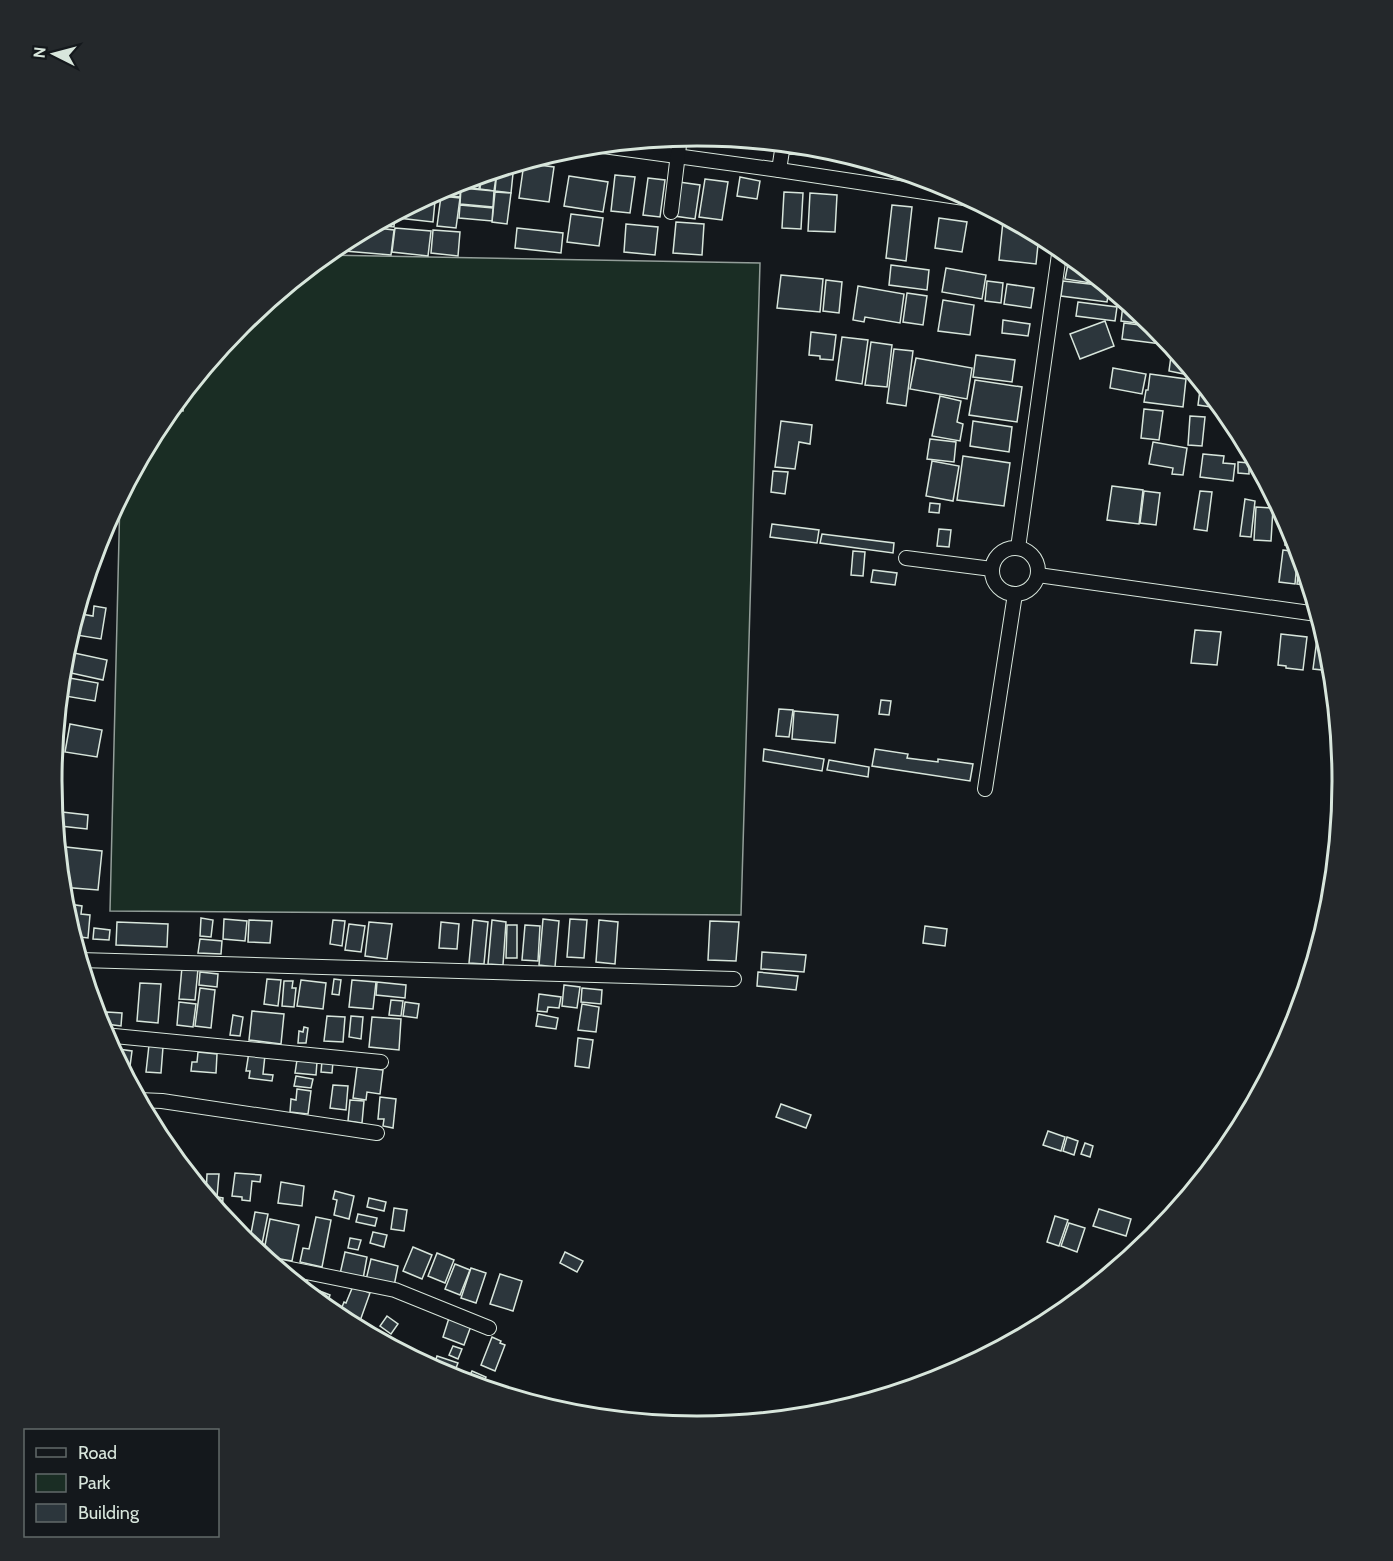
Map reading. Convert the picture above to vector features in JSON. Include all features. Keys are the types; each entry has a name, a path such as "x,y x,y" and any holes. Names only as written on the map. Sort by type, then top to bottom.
{"street":[{"path":"671,213 679,146"},
{"path":"631,149 941,194"},
{"path":"779,170 782,151"},
{"path":"1018,548 1058,260"},
{"path":"1010,548 1018,548 1031,554 1038,567 1038,575 1030,589 1023,593 1007,593 995,583 992,568 998,555 1010,548"},
{"path":"906,558 992,568"},
{"path":"1038,575 1309,613"},
{"path":"985,789 1015,594"},
{"path":"88,960 734,979"},
{"path":"116,1036 381,1062"},
{"path":"149,1100 377,1133"},
{"path":"292,1269 395,1290 489,1328"}],"green space":[{"path":"341,255 760,263 741,915 110,911 120,516 147,463 169,428 193,394 247,331 310,277"}],"building":[{"path":"540,165 554,167 549,202 519,198 523,170"},
{"path":"513,173 511,193 495,191 496,178"},
{"path":"615,175 635,177 630,213 611,211"},
{"path":"569,176 608,182 603,212 564,206"},
{"path":"740,177 760,181 757,199 737,196"},
{"path":"496,178 494,191 480,189 480,183"},
{"path":"648,178 665,180 660,217 643,215"},
{"path":"705,179 728,182 722,220 699,217"},
{"path":"679,182 700,185 695,219 674,216"},
{"path":"480,184 479,189 469,188"},
{"path":"467,189 494,191 493,207 460,204 461,191"},
{"path":"460,191 460,197 449,196"},
{"path":"495,192 511,193 507,224 492,222"},
{"path":"784,192 803,193 801,229 782,228"},
{"path":"810,193 837,195 835,232 808,231"},
{"path":"447,197 460,198 456,228 437,226 441,200"},
{"path":"435,202 433,222 402,218"},
{"path":"460,205 493,208 492,221 459,218"},
{"path":"892,205 912,207 906,261 886,258"},
{"path":"571,214 603,218 599,246 567,242"},
{"path":"939,218 967,222 962,252 935,248"},
{"path":"676,222 704,224 702,255 673,253"},
{"path":"626,224 658,227 655,255 624,252"},
{"path":"1003,225 1038,246 1036,264 999,260"},
{"path":"395,228 431,231 428,256 392,252"},
{"path":"517,228 563,233 561,253 515,248"},
{"path":"383,229 394,230 391,255 347,251"},
{"path":"433,230 460,232 458,256 431,253"},
{"path":"891,265 929,270 927,290 889,285"},
{"path":"1068,266 1090,283 1065,279"},
{"path":"946,268 986,275 982,299 942,292"},
{"path":"781,275 823,279 820,312 777,308"},
{"path":"826,280 842,282 839,313 823,311"},
{"path":"987,281 1003,283 1001,303 985,301"},
{"path":"1063,281 1092,284 1108,297 1107,302 1061,296"},
{"path":"1007,284 1034,288 1031,308 1004,304"},
{"path":"858,286 904,294 900,323 865,317 864,322 853,320"},
{"path":"907,293 927,296 923,325 903,322"},
{"path":"943,300 974,305 970,335 938,331"},
{"path":"1078,302 1117,307 1115,321 1076,316"},
{"path":"1122,310 1137,323 1121,321"},
{"path":"1003,320 1030,324 1028,336 1002,333"},
{"path":"1105,321 1114,346 1080,359 1070,334"},
{"path":"1124,323 1139,325 1157,344 1122,339"},
{"path":"811,332 836,335 833,360 809,355"},
{"path":"842,337 868,340 862,384 836,380"},
{"path":"871,342 892,345 887,387 865,385"},
{"path":"894,349 913,351 906,406 887,403"},
{"path":"976,355 1015,360 1012,382 973,377"},
{"path":"916,358 972,368 967,399 910,389"},
{"path":"1171,358 1184,374 1169,371"},
{"path":"1113,368 1146,374 1142,394 1110,388"},
{"path":"1150,374 1186,379 1183,407 1144,402"},
{"path":"975,380 1022,387 1017,422 969,415"},
{"path":"1200,393 1209,407 1198,405"},
{"path":"940,396 961,401 957,422 963,424 960,441 932,436"},
{"path":"1144,409 1163,411 1159,440 1141,438"},
{"path":"1190,416 1205,417 1202,446 1188,445"},
{"path":"781,421 812,425 810,444 799,442 795,469 775,467"},
{"path":"973,421 1012,427 1009,452 970,446"},
{"path":"930,439 956,442 954,462 927,459"},
{"path":"1153,442 1187,448 1183,475 1172,474 1173,468 1149,464"},
{"path":"1203,454 1224,456 1223,463 1235,464 1233,481 1200,477"},
{"path":"963,456 1010,463 1004,506 957,500"},
{"path":"932,461 959,466 953,501 926,496"},
{"path":"1238,462 1246,463 1249,474 1238,473"},
{"path":"773,471 788,472 785,494 771,492"},
{"path":"1112,486 1143,490 1139,524 1107,520"},
{"path":"1144,491 1160,493 1156,525 1140,523"},
{"path":"1200,491 1212,492 1207,531 1194,529"},
{"path":"1245,499 1255,501 1251,537 1240,536"},
{"path":"930,503 940,504 939,513 929,512"},
{"path":"1256,507 1270,508 1273,514 1271,541 1254,540"},
{"path":"772,524 819,530 817,543 770,537"},
{"path":"939,529 951,530 949,547 937,546"},
{"path":"822,534 894,543 893,553 820,543"},
{"path":"1283,550 1288,551 1296,571 1295,584 1279,582"},
{"path":"853,551 865,552 863,576 851,575"},
{"path":"873,570 897,573 895,585 871,582"},
{"path":"94,606 106,608 101,639 79,635 84,614 93,616"},
{"path":"1195,630 1221,632 1217,665 1191,663"},
{"path":"1281,634 1307,637 1303,670 1278,665"},
{"path":"1316,645 1321,670 1313,669"},
{"path":"75,653 107,660 103,680 71,673"},
{"path":"70,678 98,683 95,701 67,696"},
{"path":"881,700 891,701 889,715 879,714"},
{"path":"779,709 793,710 789,737 776,736"},
{"path":"794,711 838,715 835,743 792,739"},
{"path":"70,724 102,730 97,757 65,752"},
{"path":"764,749 824,759 822,771 763,761"},
{"path":"875,749 908,754 907,758 938,762 938,759 973,764 970,781 872,766"},
{"path":"829,760 869,767 868,777 827,770"},
{"path":"63,812 88,815 87,829 63,826"},
{"path":"65,847 102,851 98,890 71,888"},
{"path":"74,905 82,906 81,914 90,915 88,938 81,937"},
{"path":"201,918 213,920 211,937 200,936"},
{"path":"224,919 247,921 245,941 223,939"},
{"path":"543,919 559,921 555,967 539,965"},
{"path":"570,919 587,920 584,958 567,957"},
{"path":"249,920 272,921 270,943 248,942"},
{"path":"333,920 345,921 342,946 330,944"},
{"path":"473,920 488,922 484,964 469,963"},
{"path":"492,920 506,922 503,965 488,964"},
{"path":"599,920 618,922 615,964 596,962"},
{"path":"710,921 739,922 736,961 708,960"},
{"path":"117,922 168,924 167,947 116,945"},
{"path":"369,922 392,924 387,959 365,956"},
{"path":"441,922 459,924 457,949 439,948"},
{"path":"349,924 365,926 361,952 345,950"},
{"path":"507,925 517,925 517,958 506,958"},
{"path":"525,925 540,926 538,961 522,960"},
{"path":"925,926 947,929 945,946 923,943"},
{"path":"94,928 110,930 109,940 93,939"},
{"path":"200,939 222,941 221,954 198,953"},
{"path":"762,952 806,955 804,972 761,969"},
{"path":"182,967 198,969 195,1000 179,999"},
{"path":"200,972 218,974 217,987 199,985"},
{"path":"758,972 798,976 796,990 757,986"},
{"path":"267,979 281,980 278,1006 264,1004"},
{"path":"334,979 341,980 339,995 332,994"},
{"path":"301,980 326,983 323,1009 297,1006"},
{"path":"352,980 376,982 373,1009 349,1007"},
{"path":"284,981 293,981 292,988 296,988 294,1007 282,1006"},
{"path":"377,982 406,985 405,998 376,995"},
{"path":"140,983 161,984 158,1023 137,1021"},
{"path":"564,985 580,987 577,1008 562,1006"},
{"path":"200,988 215,990 211,1028 195,1026"},
{"path":"582,988 602,990 601,1004 581,1002"},
{"path":"539,994 561,997 559,1008 548,1007 547,1012 537,1011"},
{"path":"391,1000 403,1001 401,1016 389,1015"},
{"path":"179,1002 196,1004 193,1027 177,1025"},
{"path":"405,1002 419,1004 417,1018 403,1016"},
{"path":"582,1004 599,1007 596,1032 578,1030"},
{"path":"252,1011 284,1014 281,1044 249,1040"},
{"path":"107,1012 122,1013 121,1026 110,1025"},
{"path":"538,1014 558,1018 556,1029 536,1026"},
{"path":"233,1015 243,1017 240,1036 230,1035"},
{"path":"327,1016 345,1017 343,1042 324,1041"},
{"path":"351,1016 363,1017 361,1039 349,1037"},
{"path":"372,1017 401,1019 399,1050 369,1047"},
{"path":"304,1027 308,1028 306,1043 298,1043 299,1031 303,1032"},
{"path":"578,1038 593,1040 589,1068 575,1066"},
{"path":"149,1045 163,1047 161,1073 146,1072"},
{"path":"122,1050 132,1051 130,1067"},
{"path":"198,1052 217,1054 216,1073 191,1071 192,1062 197,1062"},
{"path":"249,1052 265,1055 263,1074 273,1075 272,1081 249,1078 250,1071 246,1071"},
{"path":"297,1060 317,1062 316,1075 295,1073"},
{"path":"322,1061 333,1062 332,1073 321,1072"},
{"path":"357,1067 383,1070 380,1094 367,1092 366,1100 353,1098"},
{"path":"296,1076 313,1079 311,1088 294,1086"},
{"path":"333,1085 348,1086 346,1110 330,1108"},
{"path":"297,1089 311,1091 308,1114 290,1112 291,1099 296,1100"},
{"path":"380,1097 396,1099 393,1128 383,1126 384,1119 378,1119"},
{"path":"350,1100 364,1101 362,1123 348,1121"},
{"path":"781,1104 811,1115 806,1128 776,1117"},
{"path":"1048,1131 1065,1137 1061,1151 1043,1145"},
{"path":"1067,1137 1078,1141 1074,1155 1063,1151"},
{"path":"1085,1143 1093,1146 1090,1157 1081,1154"},
{"path":"235,1173 261,1175 260,1182 252,1181 250,1201 232,1196"},
{"path":"207,1174 219,1174 217,1197 207,1184"},
{"path":"281,1182 304,1186 302,1206 278,1203"},
{"path":"335,1191 354,1196 349,1219 334,1215 337,1200 333,1199"},
{"path":"369,1198 386,1202 384,1211 367,1207"},
{"path":"394,1208 407,1210 404,1231 391,1229"},
{"path":"1099,1209 1131,1219 1126,1236 1093,1226"},
{"path":"255,1212 268,1214 262,1244 251,1234"},
{"path":"358,1214 377,1218 375,1226 356,1222"},
{"path":"1055,1216 1068,1220 1059,1246 1047,1242"},
{"path":"316,1217 331,1220 322,1267 300,1262 303,1248 309,1249"},
{"path":"270,1219 299,1225 292,1261 279,1259 265,1246"},
{"path":"1069,1223 1085,1228 1077,1252 1061,1246"},
{"path":"373,1232 387,1235 384,1247 370,1243"},
{"path":"350,1238 361,1240 358,1250 348,1248"},
{"path":"413,1247 432,1255 422,1279 403,1271"},
{"path":"345,1252 367,1257 363,1279 340,1274"},
{"path":"565,1252 583,1261 577,1272 560,1263"},
{"path":"437,1253 454,1260 445,1283 428,1276"},
{"path":"371,1259 398,1266 394,1286 366,1280"},
{"path":"455,1264 470,1270 460,1295 445,1289"},
{"path":"471,1268 486,1273 476,1303 461,1298"},
{"path":"297,1273 308,1277 307,1282"},
{"path":"500,1274 522,1281 513,1311 490,1304"},
{"path":"353,1286 370,1293 361,1319 342,1307 344,1302 346,1303"},
{"path":"387,1316 398,1324 391,1334 380,1326"},
{"path":"449,1318 471,1326 464,1345 443,1337"},
{"path":"492,1337 505,1345 495,1371 481,1365"},
{"path":"453,1346 462,1349 458,1359 449,1355"},
{"path":"437,1356 458,1363 456,1368 436,1359"},
{"path":"472,1371 486,1377 485,1379 471,1374"}]}
